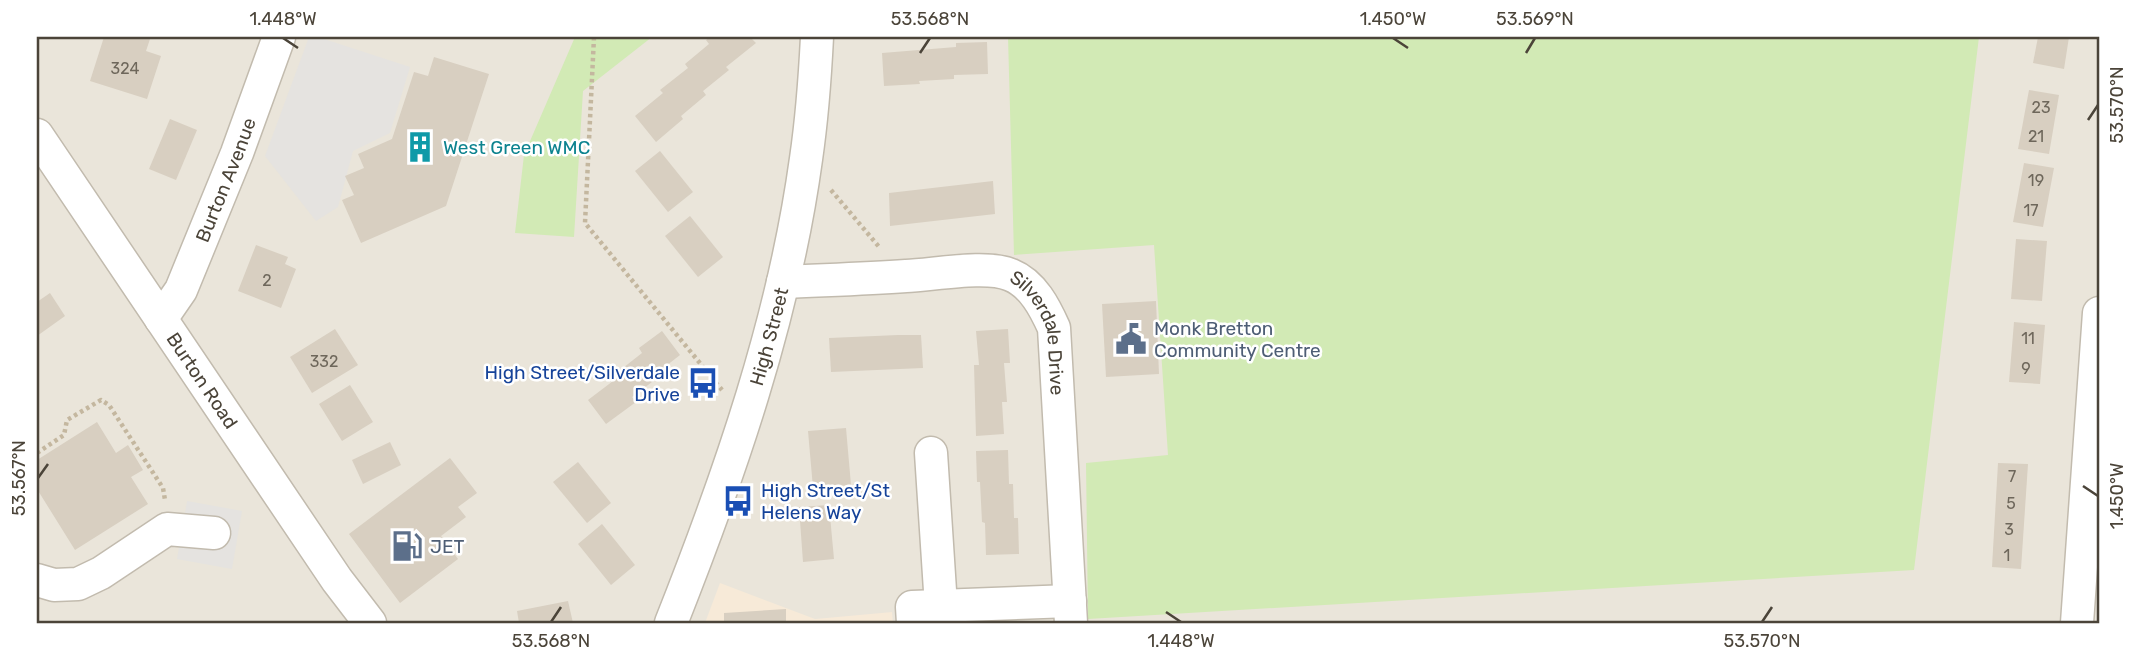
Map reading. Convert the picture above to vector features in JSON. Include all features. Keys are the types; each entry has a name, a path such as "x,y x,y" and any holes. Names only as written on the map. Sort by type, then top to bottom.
{"street":[{"name":"Burton Avenue","path":"161,319 181,290 237,153 279,37"},
{"name":"High Street","path":"671,623 710,522 745,418 783,282 806,160 817,37"},
{"name":"Burton Road","path":"37,135 337,580 370,623"},
{"name":"Silverdale Drive","path":"783,282 994,270 1042,281 1044,306 1054,328 1070,612"},
{"path":"2077,623 2099,313"},
{"path":"931,453 941,606"},
{"path":"37,580 54,584 78,584 101,573 167,529 214,533"},
{"path":"913,623 912,607 1070,612"}],"path":[{"path":"594,37 584,223 745,418"},
{"path":"806,160 904,276"},
{"path":"37,453 64,435 67,420 101,400 109,405 163,488 167,529"}],"shaded area":[{"path":"37,37 2099,37 2099,623 37,623"},
{"path":"309,37 318,37 410,67 390,133 353,151 338,207 316,221 265,156"},
{"path":"187,501 242,511 232,569 177,559"},
{"path":"720,583 815,619 892,612 893,623 705,623"}],"green space":[{"path":"575,37 652,37 583,91 574,237 515,233 524,155"},
{"path":"1008,37 1979,37 1914,570 1088,619 1086,463 1168,455 1154,245 1014,255"}],"building":[{"path":"104,37 150,39 146,51 161,56 147,99 90,81"},
{"path":"710,37 750,37 756,43 726,67 729,70 703,91 706,95 656,142 635,116 663,93 660,90 688,68 685,64 709,44 706,40"},
{"path":"2038,37 2069,37 2064,69 2033,63"},
{"path":"987,42 988,74 954,75 954,79 884,86 882,53 956,47 956,43"},
{"name":"West Green WMC","path":"434,57 489,74 446,206 361,243 342,200 354,195 345,176 364,168 358,154 392,139 414,72 428,76"},
{"path":"2029,90 2059,95 2049,154 2018,149"},
{"path":"170,119 197,130 176,180 149,169"},
{"path":"660,151 693,192 668,212 635,171"},
{"path":"2024,163 2054,168 2043,227 2013,222"},
{"path":"993,181 995,214 890,226 889,193"},
{"path":"690,216 723,257 698,277 665,236"},
{"path":"2016,239 2047,241 2042,301 2011,299"},
{"path":"256,245 288,257 285,264 296,269 281,308 238,291"},
{"path":"50,293 65,316 37,336 37,302"},
{"name":"Monk Bretton Community Centre","path":"1156,301 1159,374 1106,377 1102,304"},
{"path":"2014,322 2045,325 2040,384 2009,382"},
{"path":"335,329 358,365 312,393 290,357"},
{"path":"1008,329 1010,363 1004,363 1007,402 1002,402 1004,434 976,436 974,365 979,365 976,331"},
{"path":"662,331 680,355 657,373 660,376 632,397 636,402 606,424 588,400 617,378 614,375 642,353 639,348"},
{"path":"921,335 923,368 831,372 829,338"},
{"path":"350,385 373,422 342,441 319,404"},
{"path":"97,422 116,453 128,445 143,470 131,477 148,504 75,550 37,489 37,460"},
{"path":"846,428 851,485 813,488 808,431"},
{"path":"390,442 401,465 363,484 352,460"},
{"path":"1008,450 1014,518 1018,518 1019,554 986,555 976,451"},
{"path":"450,458 477,493 458,507 466,517 441,536 458,559 400,603 349,534"},
{"path":"578,462 611,503 587,523 553,482"},
{"path":"1998,463 2028,464 2021,569 1992,567"},
{"path":"829,505 834,559 803,562 799,507"},
{"path":"602,524 635,565 611,585 578,544"},
{"path":"568,601 573,623 519,623 517,611"},
{"path":"786,609 786,623 724,623 724,613"}],"place":[{"name":"West Green WMC","path":"420,147"},
{"name":"Monk Bretton Community Centre","path":"1131,339"},
{"name":"High Street/Silverdale Drive","path":"703,383"},
{"name":"High Street/St Helens Way","path":"738,501"},
{"name":"JET","path":"407,546"}]}
